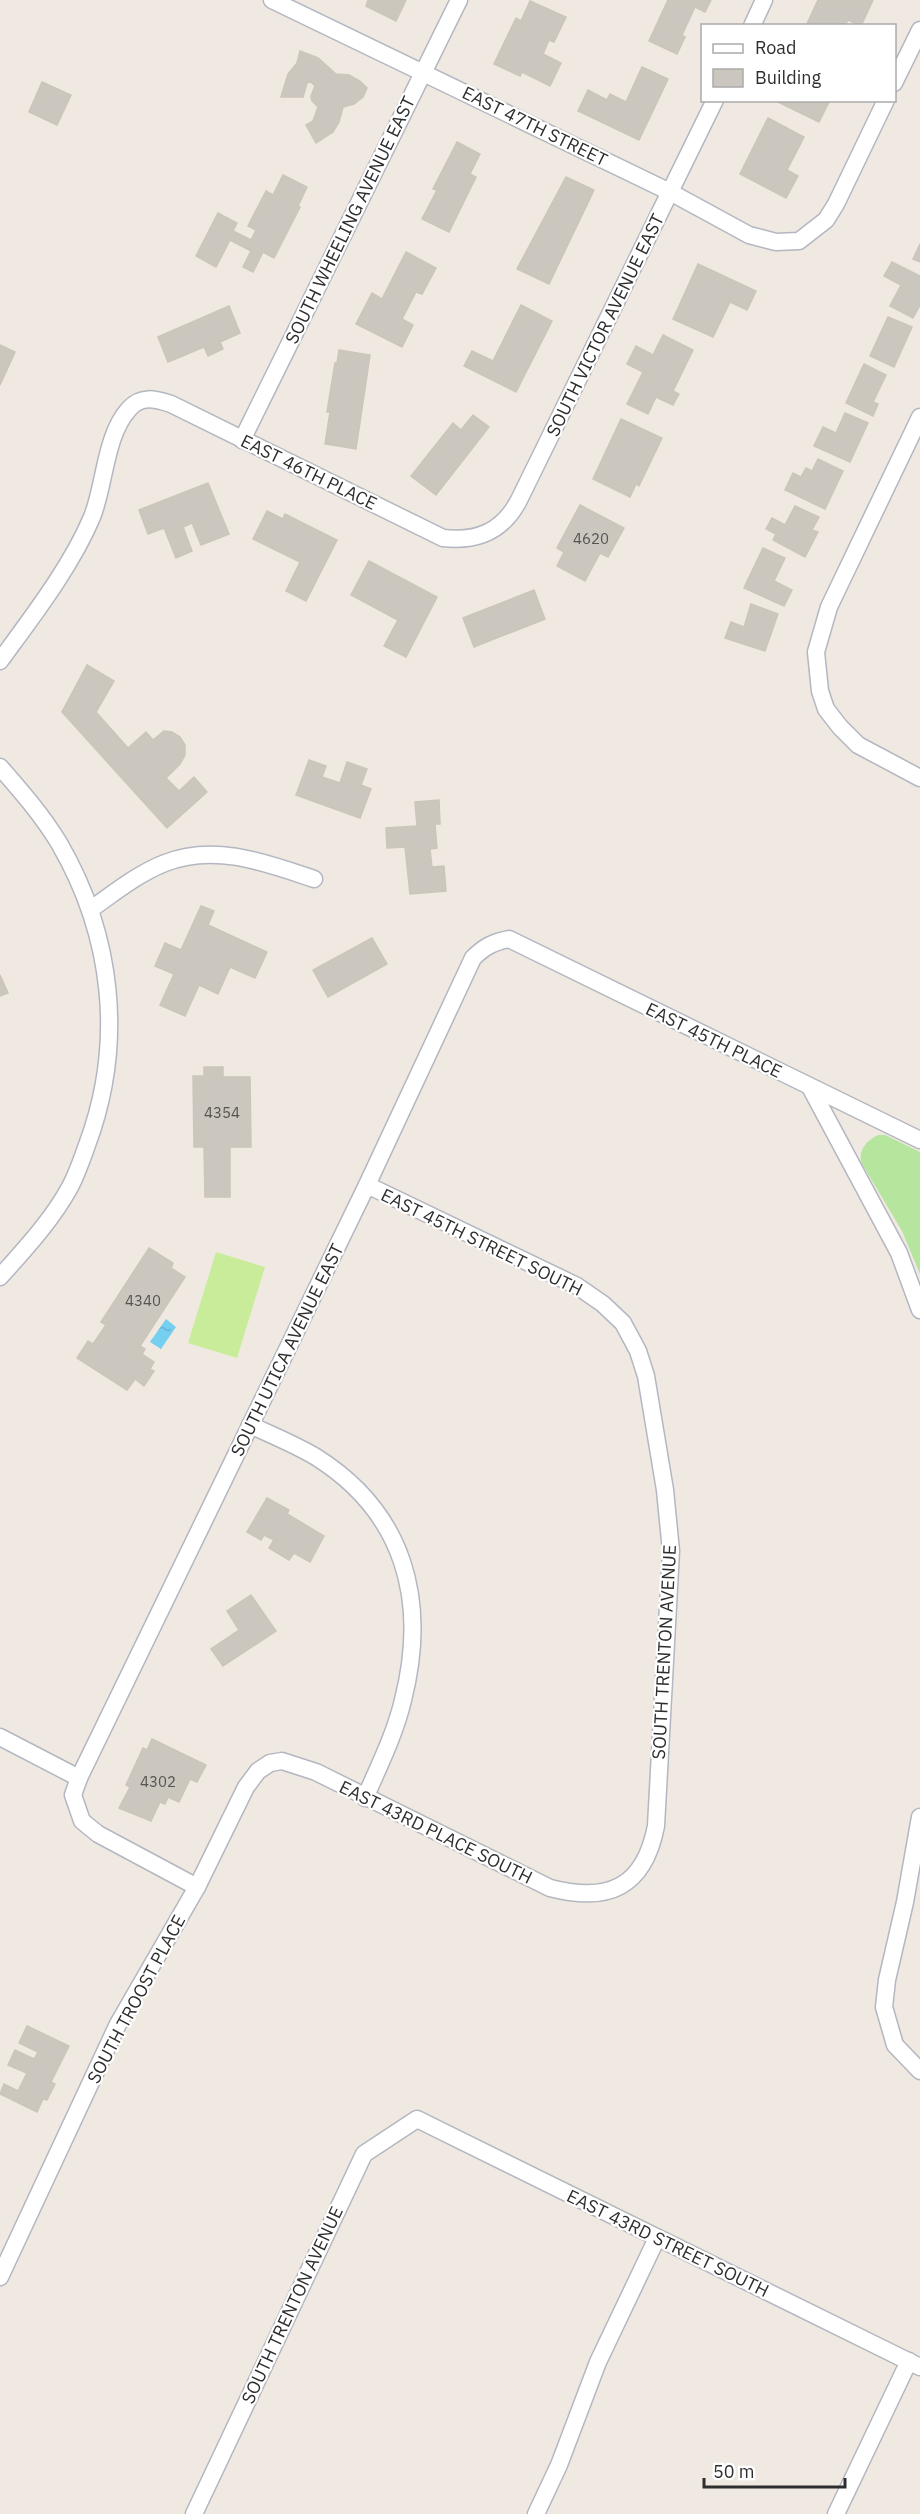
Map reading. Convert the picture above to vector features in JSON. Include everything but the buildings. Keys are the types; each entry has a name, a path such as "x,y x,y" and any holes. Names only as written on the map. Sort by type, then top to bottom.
{"street":[{"name":"EAST 47TH STREET","path":"272,0 670,192 749,235 776,242 799,241 826,220 837,204 885,102"},
{"name":"SOUTH WHEELING AVENUE EAST","path":"242,440 459,0"},
{"path":"753,24 764,0"},
{"path":"896,79 920,30"},
{"name":"SOUTH VICTOR AVENUE EAST","path":"479,537 500,526 513,511 714,102"},
{"name":"EAST 46TH PLACE","path":"0,661 76,549 92,516 117,430 128,410 139,400 157,399 171,404 443,538 458,540 479,537"},
{"path":"920,417 829,607 816,652 817,672 826,709 858,745 920,778"},
{"path":"0,767 34,807 58,842 90,909 110,995 110,1039 97,1118 71,1187 49,1220 0,1277"},
{"path":"90,909 166,862 198,854 225,854 267,863 314,879"},
{"name":"EAST 45TH PLACE","path":"509,939 920,1140"},
{"name":"SOUTH UTICA AVENUE EAST","path":"79,1778 367,1185 473,958 483,947 495,941 509,939"},
{"path":"810,1087 899,1253 920,1310"},
{"name":"EAST 45TH STREET SOUTH","path":"367,1185 578,1286 603,1304 623,1323"},
{"name":"SOUTH TRENTON AVENUE","path":"604,1893 621,1886 633,1875 643,1864 652,1847 656,1826 671,1551 665,1490 646,1376 638,1351 623,1323"},
{"path":"250,1425 316,1457 355,1486 382,1516 396,1540 407,1576 412,1615 411,1652 403,1700 387,1748 365,1798"},
{"path":"0,1737 79,1778 73,1795 82,1821 98,1834 197,1887"},
{"name":"EAST 43RD PLACE SOUTH","path":"270,1763 282,1761 316,1772 550,1888 568,1893 604,1893"},
{"name":"SOUTH TROOST PLACE","path":"0,2277 118,2024 197,1887 246,1787 258,1771 270,1763"},
{"path":"920,1817 884,2007 895,2045 905,2058 920,2071"},
{"name":"SOUTH TRENTON AVENUE","path":"194,2514 364,2154 417,2119"},
{"name":"EAST 43RD STREET SOUTH","path":"417,2119 915,2364"},
{"path":"536,2514 559,2465 598,2362 657,2238"},
{"path":"836,2514 915,2364"}],"green space":[{"path":"878,1135 885,1135 920,1152 920,1274 902,1231 861,1162 861,1153 865,1146"},
{"path":"216,1252 265,1267 237,1358 188,1343"}],"water":[{"path":"166,1319 176,1327 161,1349 150,1342"}]}
